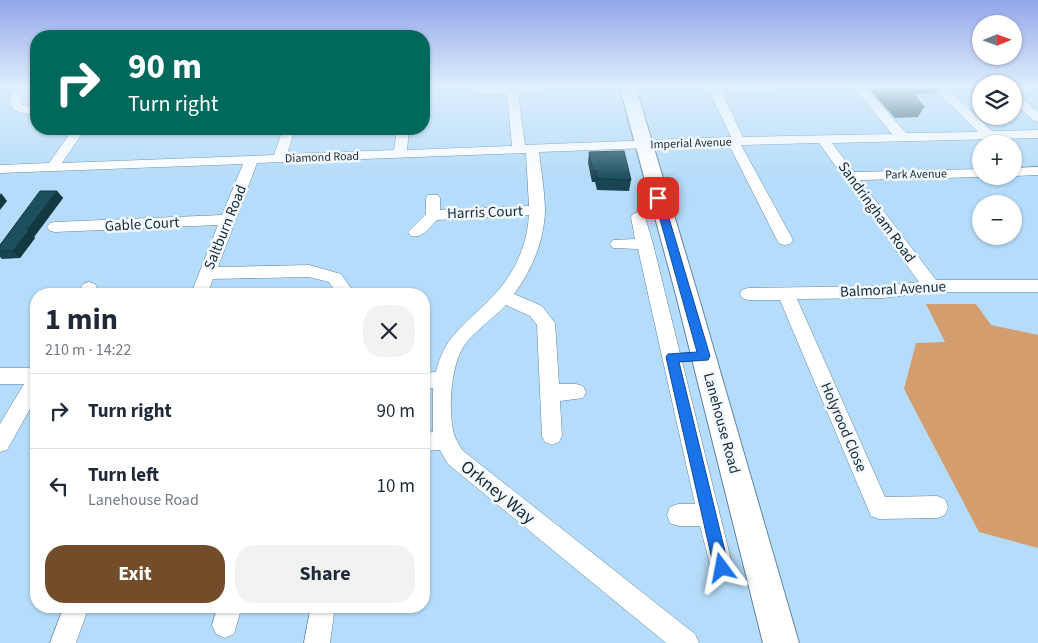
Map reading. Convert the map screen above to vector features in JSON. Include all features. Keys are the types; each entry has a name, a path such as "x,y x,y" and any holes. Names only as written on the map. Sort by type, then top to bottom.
{"street":[{"name":"Orkney Way","path":"518,118 538,210 535,237 524,266 504,297 458,340 448,363 433,380 442,429 434,441 686,643"},
{"name":"Lanehouse Road","path":"637,118 704,356 781,643"},
{"path":"726,118 785,240"},
{"path":"886,118 902,137"},
{"path":"971,118 988,135"},
{"name":"Imperial Avenue","path":"988,135 1038,134"},
{"path":"52,168 75,135"},
{"path":"279,158 287,135"},
{"path":"400,154 402,135"},
{"name":"Imperial Avenue","path":"644,144 972,135"},
{"name":"Sandringham Road","path":"824,139 931,286"},
{"name":"Diamond Road","path":"0,169 644,144"},
{"name":"Saltburn Road","path":"201,288 252,160"},
{"path":"1022,172 1038,172"},
{"name":"Park Avenue","path":"851,176 972,173"},
{"name":"Harris Court","path":"433,198 433,215"},
{"name":"Harris Court","path":"416,232 433,215 538,210"},
{"path":"638,217 722,568"},
{"name":"Gable Court","path":"55,227 228,220"},
{"path":"618,244 645,244"},
{"path":"207,273 309,271 335,278 342,288"},
{"name":"Balmoral Avenue","path":"748,294 884,292 931,286 1038,286"},
{"name":"Holyrood Close","path":"786,293 879,508 937,507"},
{"path":"504,297 536,311 546,323 552,436"},
{"path":"672,357 704,356"},
{"path":"0,376 30,376"},
{"path":"0,443 30,392"},
{"path":"550,393 576,392"},
{"path":"678,516 709,516"},
{"path":"63,643 74,613"},
{"path":"316,643 322,613"}],"shaded area":[{"path":"926,304 976,304 991,325 1038,335 1038,548 979,532 904,389 916,343 945,342"}],"building":[{"path":"624,151 631,180 598,179 596,171 593,171 589,152"},
{"path":"40,191 57,191 13,251 0,251 0,245"}],"route":[{"path":"658,198 704,356 672,357 722,568"}]}
